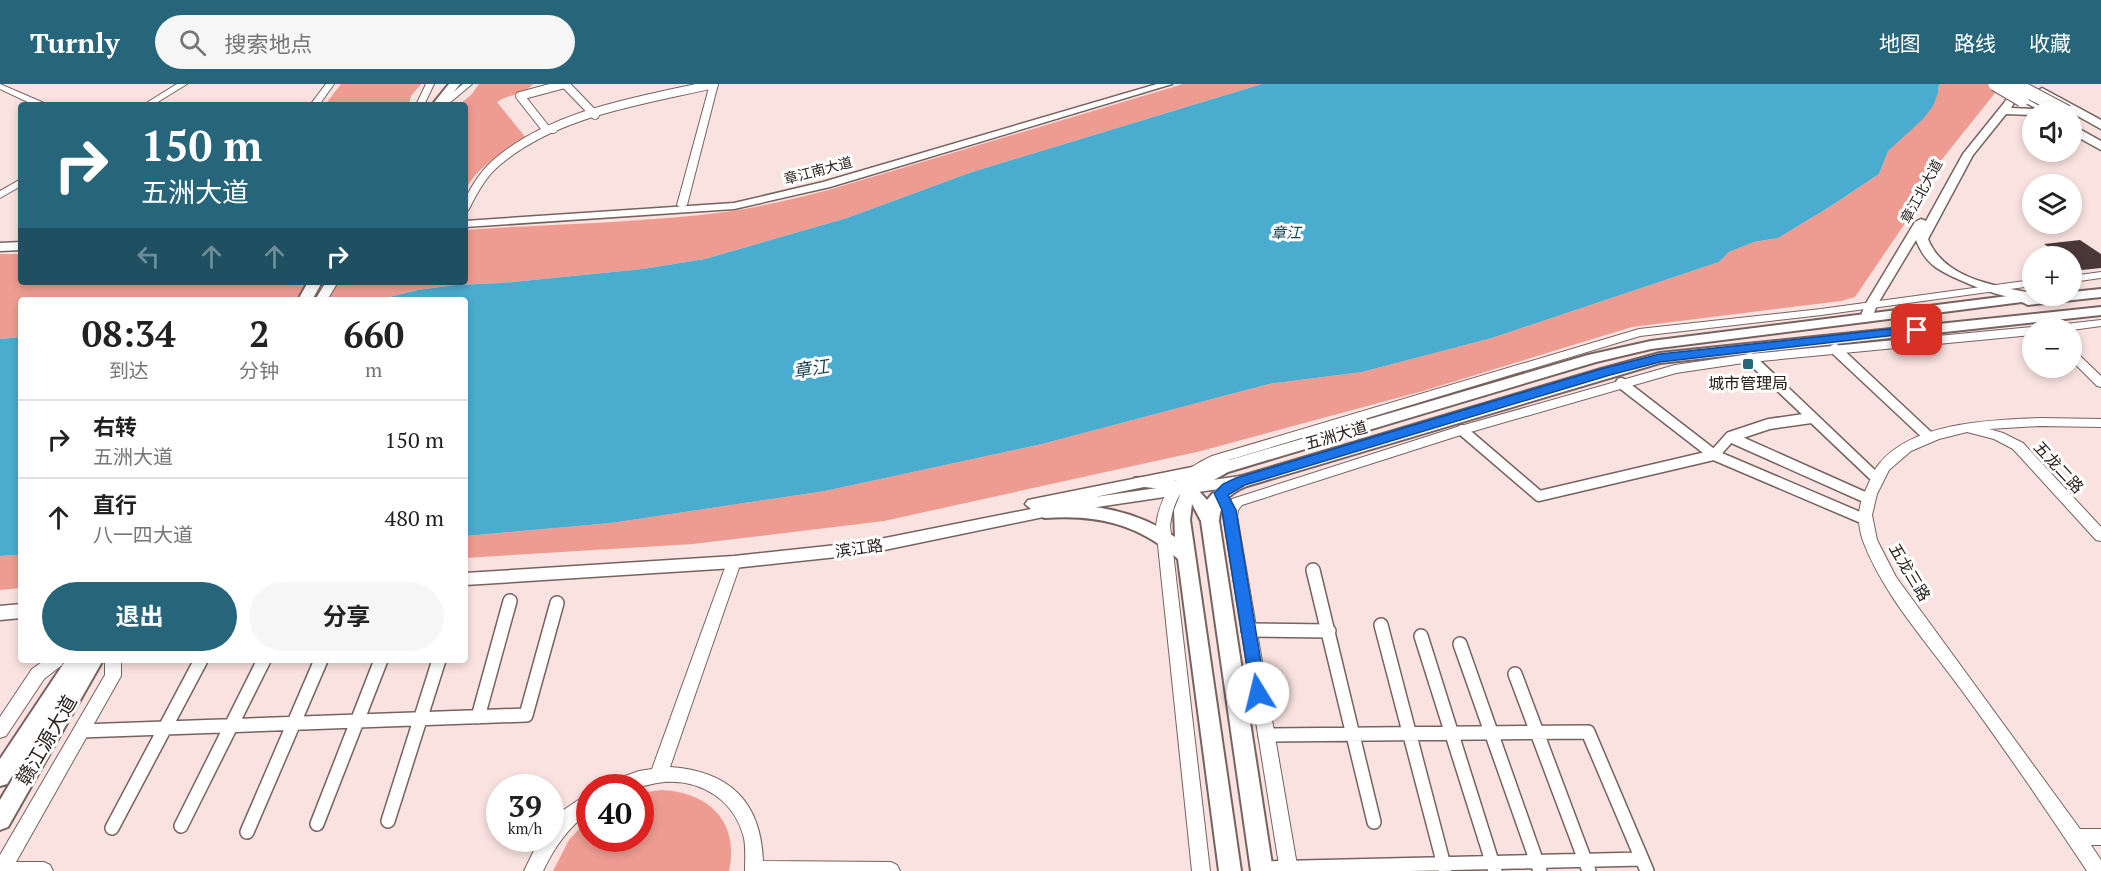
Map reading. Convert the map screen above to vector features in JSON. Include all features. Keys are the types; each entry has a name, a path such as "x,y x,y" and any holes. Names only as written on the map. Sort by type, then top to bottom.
{"highway":[{"path":"2026,84 2101,129"},
{"path":"2012,86 2032,102"},
{"path":"2012,86 2038,102"},
{"path":"2012,86 2046,102"},
{"path":"2082,120 2101,129"},
{"path":"2082,131 2101,143"}],"main road":[{"path":"428,102 442,84"},
{"path":"440,102 455,84"},
{"name":"章江南大道","path":"468,218 734,201 824,181 1150,84"},
{"name":"章江南大道","path":"468,224 734,206 826,185 1167,84"},
{"path":"2012,86 2101,129"},
{"path":"2012,86 2035,102"},
{"name":"章江北大道","path":"1990,288 1965,279 1940,264 1929,254 1922,239 1968,154 2003,111 2012,86"},
{"name":"章江北大道","path":"1868,311 1911,240 1960,151 2012,86"},
{"path":"2003,111 2022,112"},
{"path":"0,240 18,240"},
{"path":"0,247 18,246"},
{"path":"2082,289 2101,286"},
{"path":"1868,311 2022,293"},
{"path":"1868,311 2101,294"},
{"path":"1872,335 2101,305"},
{"name":"五洲大道","path":"1190,484 1242,462 1593,358 1651,345 1868,311"},
{"path":"1872,335 2101,311"},
{"name":"五洲大道","path":"1190,484 1234,484 1606,372 1660,358 1872,335"},
{"path":"1141,482 1190,484 1211,508 1210,521 1261,870"},
{"name":"滨江路","path":"468,570 735,553 864,539 956,522 1141,482"},
{"path":"1190,484 1210,521"},
{"path":"1190,484 1182,511 1186,556 1230,871"},
{"name":"滨江路","path":"468,579 734,562 865,548 1190,484"},
{"path":"1045,512 1076,510 1107,513 1136,522 1164,537 1186,556"},
{"path":"0,604 18,603"},
{"path":"0,613 18,611"},
{"name":"赣江源大道","path":"0,777 74,663"},
{"name":"赣江源大道","path":"0,820 91,663"}],"street":[{"path":"152,102 183,84"},
{"path":"316,102 330,84"},
{"path":"421,102 430,84"},
{"path":"446,102 468,84"},
{"path":"553,129 546,129 520,96 565,84 595,115"},
{"path":"468,203 480,182 497,162 520,146 553,129 595,115 714,84 682,205"},
{"path":"0,86 35,102"},
{"path":"0,195 18,184"},
{"path":"2082,278 2101,275"},
{"path":"1202,871 1163,516 1190,484 1216,459 1639,333 1868,311 1990,288 2022,291"},
{"path":"2082,325 2101,323"},
{"path":"1230,516 1233,506 1241,500 1462,430 1675,369 1750,358 2022,332"},
{"path":"1835,349 1929,437"},
{"path":"1750,358 1875,477"},
{"path":"2082,365 2101,383"},
{"path":"1621,383 1714,455 1864,519 1875,477 1898,455 1929,437 1992,423 2101,423"},
{"path":"1462,430 1539,496 1714,455 1731,437 1769,424 1811,418"},
{"path":"2018,446 2015,432 2025,422"},
{"path":"1963,428 1989,433 2018,446"},
{"path":"1731,437 1869,499"},
{"name":"五龙二路","path":"2018,446 2101,536"},
{"path":"1190,484 1228,504 1288,869"},
{"name":"五龙三路","path":"1864,519 1878,559 2098,871"},
{"path":"659,774 734,562"},
{"path":"1313,570 1374,822"},
{"path":"478,717 510,601"},
{"path":"81,731 526,715 557,603"},
{"path":"1381,625 1444,868"},
{"path":"1248,630 1329,631"},
{"path":"1421,636 1494,867"},
{"path":"1460,644 1539,867"},
{"path":"0,731 38,674 52,663"},
{"path":"44,871 1,870 113,676 113,663"},
{"path":"112,828 199,663"},
{"path":"181,826 263,663"},
{"path":"247,832 320,663"},
{"path":"317,824 380,663"},
{"path":"388,821 438,663"},
{"path":"1515,674 1587,866"},
{"path":"1261,870 1645,865 1588,732 1265,735"},
{"path":"654,775 693,775 722,787 743,808 754,836 754,870 891,871"},
{"path":"564,822 576,811"},
{"path":"2075,837 2101,837"},
{"path":"533,871 543,852"}],"shaded area":[{"path":"341,84 421,84 411,96 410,102 327,102"},
{"path":"479,84 533,84 497,102 526,138 484,166 468,186 468,102 463,102"},
{"path":"1183,84 1262,84 972,172 847,218 705,259 643,269 468,284 468,230 660,219 725,212 832,189"},
{"path":"1939,84 1991,84 1999,88 1935,168 1910,216 1855,297 1841,301 1632,327 1423,391 1201,451 884,521 693,544 468,558 468,536 611,523 825,491 1042,444 1269,384 1362,372 1492,338 1719,262 1729,252 1754,242 1778,238 1879,174 1888,151 1938,93"},
{"path":"0,254 18,254 18,285 455,285 418,290 390,297 18,297 18,337 0,339"},
{"path":"18,555 18,588 0,590 0,556"},
{"path":"654,791 678,792 693,796 717,812 730,838 729,871 553,871 569,840 576,832 576,852 654,852"}],"water":[{"name":"章江","path":"1262,84 1939,84 1933,106 1923,119 1888,151 1879,174 1778,238 1754,242 1729,252 1719,262 1492,338 1362,372 1269,384 1042,444 825,491 611,523 468,536 468,297 390,297 418,290 455,285 502,283 643,269 705,259 847,218 972,172"},
{"path":"18,337 18,555 0,556 0,339"}],"building":[{"path":"2080,240 2101,254 2101,268 2082,270 2082,246 2047,246 2044,244"}],"place":[{"name":"城市管理局","path":"1748,364"}],"route":[{"path":"1258,693 1228,504 1221,493 1228,488 1240,482 1606,372 1660,358 1917,330"}]}
